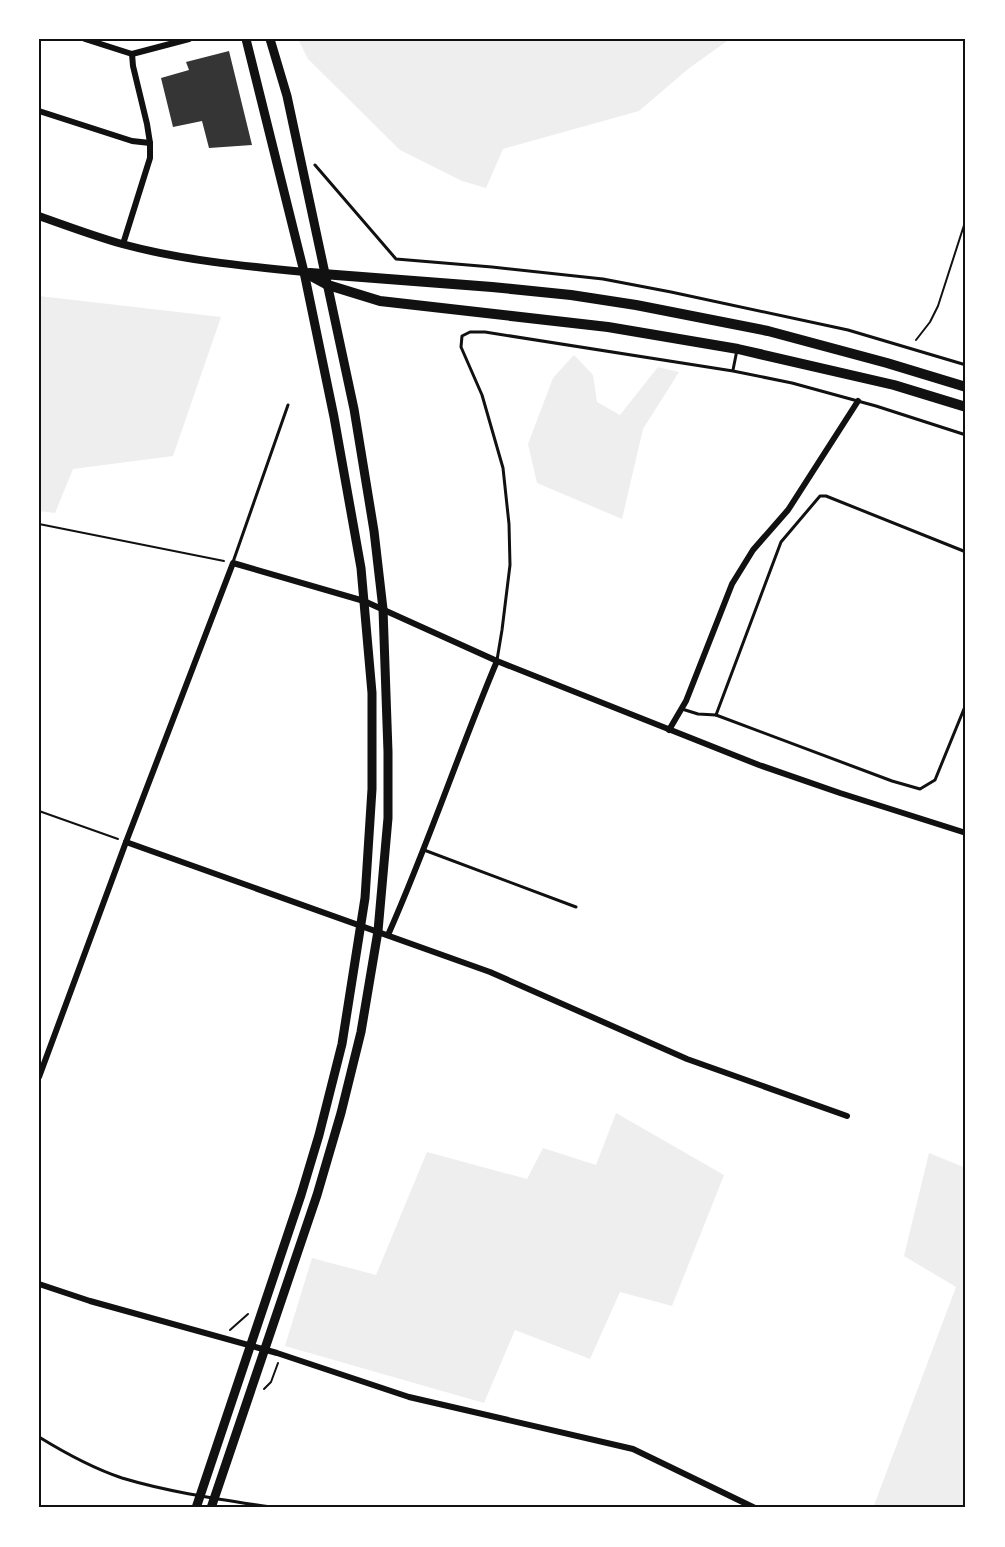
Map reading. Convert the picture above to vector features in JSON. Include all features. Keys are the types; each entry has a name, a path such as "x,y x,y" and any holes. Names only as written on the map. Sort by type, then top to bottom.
{"highway":[{"path":"304,272 380,301 608,327 738,348 894,385 966,407"},
{"path":"327,279 572,295 636,305 768,331 966,387"}],"main road":[{"path":"196,1508 301,1195 342,1044 361,926 372,789 372,693 361,568 334,417 304,272 246,39"},
{"path":"211,1508 317,1195 341,1113 361,1032 378,932 388,818 383,609 374,531 354,409 327,279 287,96 270,39"}],"street":[{"path":"85,39 132,54 189,39"},
{"path":"123,244 150,158 150,143 132,54"},
{"path":"39,111 132,141 150,143"},
{"path":"39,216 123,244 229,263 304,272"},
{"path":"669,730 686,701 732,584 753,550 788,510 858,401"},
{"path":"39,1077 233,562 364,601 497,661 759,765 966,833"},
{"path":"388,935 424,850 473,718 497,661"},
{"path":"126,842 490,972 687,1059 847,1116"},
{"path":"39,1284 90,1301 228,1335 278,1357 408,1397 633,1449 755,1508"}],"lane":[{"path":"315,165 396,259 603,279 848,330 966,365"},
{"path":"497,661 510,565 509,524 503,468 482,395 461,347 462,336 470,332 485,332 733,371 792,383 966,435"},
{"path":"733,371 738,348"},
{"path":"233,562 288,405"},
{"path":"716,715 781,542 820,496 826,496 966,552"},
{"path":"681,708 698,714 716,715 892,781 920,789 935,780 966,704"},
{"path":"424,850 576,907"},
{"path":"39,1437 86,1464 121,1478 172,1491 276,1508"}],"path":[{"path":"910,348 930,322 938,306 966,219"},
{"path":"39,524 233,562"},
{"path":"39,811 126,842"},
{"path":"228,1335 246,1316"},
{"path":"264,1389 271,1382 278,1357"}],"shaded area":[{"path":"298,39 730,39 688,69 639,111 503,149 486,188 462,181 400,150 308,59"},
{"path":"39,296 221,317 173,456 73,469 55,513 39,511"},
{"path":"574,355 593,375 597,402 620,415 658,367 679,372 643,429 622,519 537,483 528,444 553,378"},
{"path":"616,1113 724,1175 672,1306 620,1292 590,1359 515,1330 484,1403 285,1346 312,1258 376,1275 427,1152 527,1179 543,1148 596,1165"},
{"path":"929,1153 966,1168 966,1508 873,1508 956,1287 904,1256"}],"building":[{"path":"229,51 252,145 209,148 202,121 173,127 161,78 189,70 186,62"}]}
